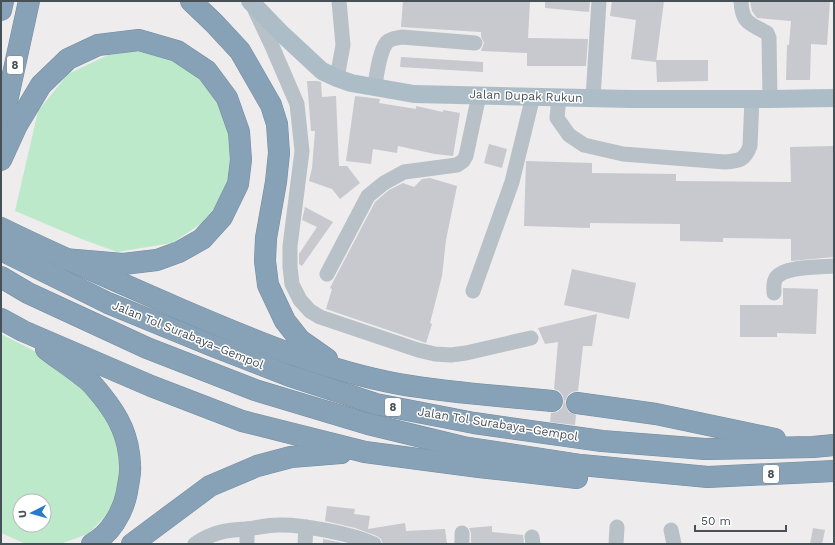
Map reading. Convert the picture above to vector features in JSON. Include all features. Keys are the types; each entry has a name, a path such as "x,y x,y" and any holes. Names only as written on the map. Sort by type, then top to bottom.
{"highway":[{"path":"1,10 3,1"},
{"name":"8","path":"1,129 29,1"},
{"path":"191,1 240,51 271,105 277,124 278,160 276,182 266,238 268,285 285,321 300,340 346,371"},
{"path":"1,160 17,125 41,85 68,59 98,45 139,40 177,51 207,71 227,98 239,132 241,160 238,184 222,216 202,239 179,252 157,260 123,264 64,259"},
{"path":"1,228 64,259 224,328 291,354 346,371 399,384 451,392 552,401"},
{"name":"Jalan Tol Surabaya–Gempol","path":"1,250 108,303 192,338 290,376 376,404 474,423 602,441 705,449 813,447 834,445"},
{"name":"Jalan Tol Surabaya–Gempol","path":"1,277 28,293 155,351 255,390 368,424 463,447 573,464 708,477 834,471"},
{"path":"1,319 23,331 151,386 242,421 365,452 578,478 637,481 708,477"},
{"path":"23,331 90,383 114,411 123,431 130,466 126,498 110,529 92,544"},
{"path":"577,403 656,414 813,447"},
{"path":"132,544 210,486 257,466 291,457 328,453 365,452"}],"main road":[{"name":"Jalan Dupak Rukun","path":"251,2 280,32 322,71 351,83 414,94 593,98 834,98"}],"street":[{"path":"337,78 343,45 339,1"},
{"path":"593,98 599,1"},
{"path":"741,1 741,10 746,21 767,34 769,38 770,99"},
{"path":"251,2 297,104 302,151 290,246 290,267 292,284 300,300 310,311 320,318 418,350 435,354 451,355 466,353 531,338"},
{"path":"374,87 377,69 384,46 388,41 394,38 402,37 475,43"},
{"path":"327,274 368,196 384,183 404,172 447,167 463,162 466,156 480,95"},
{"path":"473,291 512,182 533,96"},
{"path":"559,97 557,118 569,135 584,145 623,154 725,162 742,159 747,153 750,146 752,99"},
{"path":"774,293 774,282 776,278 785,271 834,266"},
{"path":"196,544 214,533 225,530 247,537 279,525 306,527 352,536 374,544"},
{"path":"616,526 616,544"},
{"path":"305,544 306,527"}],"green space":[{"path":"143,50 175,57 205,75 234,135 234,167 221,200 202,223 172,243 117,252 15,211 38,111 68,74 108,55"},
{"path":"1,334 42,355 90,387 111,415 124,478 111,510 88,534 60,544 26,544 1,533"}],"building":[{"path":"403,1 530,1 528,38 588,39 586,66 527,66 527,53 481,51 484,43 481,37 481,32 401,27"},
{"path":"545,1 590,1 589,12 545,8"},
{"path":"612,1 664,1 656,62 631,59 636,20 610,16"},
{"path":"750,1 830,1 827,45 811,44 810,80 786,80 787,45 789,45 791,21 757,18 752,11"},
{"path":"401,57 483,62 483,72 400,67"},
{"path":"656,60 708,60 708,81 657,82"},
{"path":"307,81 321,82 322,97 336,96 339,166 347,166 360,183 340,199 332,189 309,181 312,168 315,131 311,131"},
{"path":"355,96 380,99 379,103 416,109 416,106 443,112 443,110 460,113 453,156 435,154 398,146 397,153 373,149 371,164 346,161"},
{"path":"489,144 507,149 502,168 484,163"},
{"path":"834,146 834,257 791,261 791,239 723,238 723,242 680,241 680,224 590,223 590,228 524,226 526,161 592,163 592,173 676,174 676,181 791,182 790,147"},
{"path":"430,178 457,186 446,240 442,276 430,323 432,324 426,343 326,309 332,289 330,288 375,202 389,190 403,183 414,187 422,179"},
{"path":"305,207 333,222 302,266 299,264 299,254 317,227 302,220"},
{"path":"572,269 636,283 629,319 564,305"},
{"path":"783,288 818,289 816,334 777,333 777,337 740,337 740,305 783,305"},
{"path":"597,314 592,346 583,346 578,391 572,392 568,395 565,401 569,412 576,415 575,425 550,422 551,413 557,412 562,408 564,402 563,396 559,391 554,389 558,342 545,344 538,328"},
{"path":"327,506 355,509 354,514 370,516 368,529 405,523 406,531 445,529 447,544 383,544 381,539 377,536 355,528 325,521"},
{"path":"492,526 492,532 523,535 524,544 471,544 471,533 469,528"},
{"path":"813,528 825,530 822,544 810,544"},
{"path":"323,539 338,542 346,544 323,544"}]}
